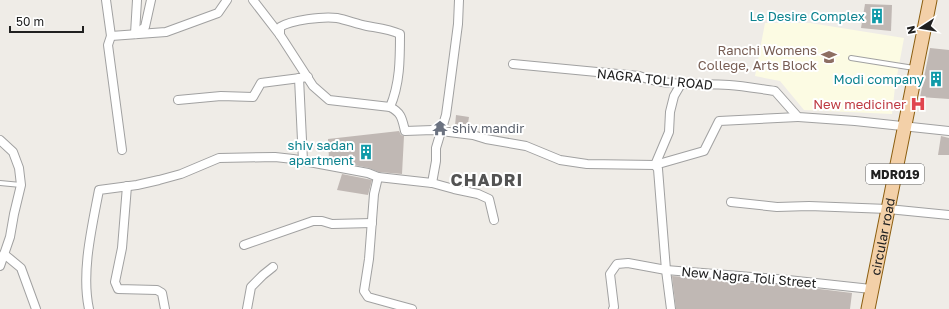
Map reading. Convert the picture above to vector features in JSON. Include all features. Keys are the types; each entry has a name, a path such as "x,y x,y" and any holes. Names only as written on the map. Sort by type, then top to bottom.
{"main road":[{"name":"circular road","path":"868,309 930,0"}],"street":[{"path":"106,0 111,36 108,45 122,150"},
{"path":"136,34 137,0"},
{"path":"136,34 145,27 151,0"},
{"path":"111,36 166,32 218,13 227,0"},
{"path":"253,0 280,35 308,77 320,92 329,100 390,107 397,110 402,117 405,131 440,131 473,135 486,139 526,146 560,160 586,164 656,167 704,151 719,121 798,117 949,131"},
{"path":"432,183 436,161 436,148 446,115 458,24 459,0"},
{"path":"280,35 280,27 284,25 306,20 334,18 390,30 400,34 400,71 396,95 390,107"},
{"name":"NAGRA TOLI ROAD","path":"513,64 639,76 652,81 681,84 730,85 776,91 798,117"},
{"path":"178,100 221,96 254,97 261,83 308,77"},
{"path":"299,78 303,161"},
{"path":"613,309 610,274 617,264 628,263 666,270 656,167 669,132 670,112 674,96 681,84"},
{"path":"0,140 13,152 20,168 21,185 4,243 4,254 0,266"},
{"path":"88,309 86,285 90,237 99,190 152,182 174,176 219,158 275,157 368,173 378,177 432,183 478,194 489,199 494,220"},
{"path":"378,177 374,194 364,291 368,297 412,309"},
{"path":"127,186 124,230 115,282 116,287 118,289 157,290 162,293 165,309"},
{"path":"731,202 777,207 809,206 888,209 949,215"},
{"path":"244,245 313,222 322,221 332,224 372,223"},
{"path":"4,254 21,268 36,309"},
{"path":"247,309 251,287 263,274 273,267"},
{"name":"New Nagra Toli Street","path":"671,309 666,270 788,280 872,289"}],"lane":[{"path":"851,58 916,69"},
{"path":"0,183 21,185"}],"shaded area":[{"name":"Ranchi Womens College, Arts Block","path":"765,23 810,23 904,38 895,87 892,114 804,110 780,81 755,76"}],"building":[{"name":"Le Desire Complex","path":"865,4 892,5 891,31 861,28"},
{"name":"Modi company","path":"930,48 949,50 949,99 920,97"},
{"path":"456,115 469,117 467,129 455,126"},
{"name":"shiv sadan apartment","path":"399,131 401,135 404,136 402,174 379,172 369,168 329,160 328,139"},
{"path":"941,136 949,138 949,155 938,155"},
{"path":"342,174 372,180 368,195 337,190"},
{"path":"672,276 787,285 852,293 850,309 676,309"}],"place":[{"name":"Le Desire Complex","path":"877,16"},
{"name":"Ranchi Womens College, Arts Block","path":"829,57"},
{"name":"Modi company","path":"936,79"},
{"name":"New mediciner","path":"918,104"},
{"name":"shiv mandir","path":"440,128"},
{"name":"shiv sadan apartment","path":"366,152"}],"district":[{"name":"CHADRI","path":"487,179"}]}
